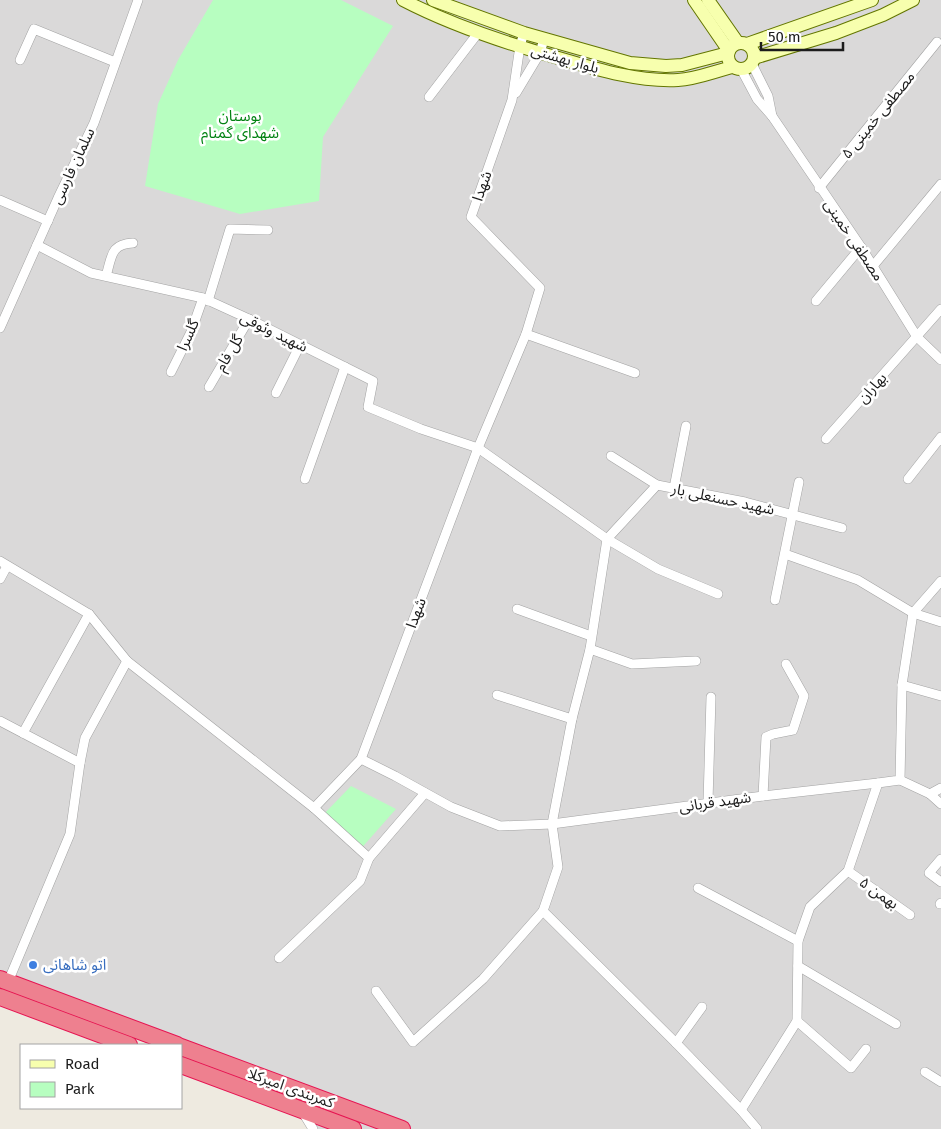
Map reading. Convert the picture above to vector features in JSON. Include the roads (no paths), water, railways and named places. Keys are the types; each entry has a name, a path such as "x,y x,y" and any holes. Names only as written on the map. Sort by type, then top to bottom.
{"highway":[{"path":"4,981 174,1044"},
{"path":"0,997 126,1044"},
{"name":"کمربندی امیرکلا","path":"182,1047 402,1129"},
{"name":"کمربندی امیرکلا","path":"182,1065 354,1129"}],"main road":[{"name":"بلوار بهشتی","path":"403,0 428,13 478,33 540,53 624,75 678,80 745,64 836,33 883,15 913,0"},
{"name":"بلوار بهشتی","path":"431,0 544,39 630,62 652,65 682,65 736,48 869,0"},
{"path":"428,13 431,0"},
{"path":"694,0 736,48 753,50 745,64 729,61 736,48"},
{"path":"708,0 736,48"},
{"path":"869,0 883,15"}],"street":[{"name":"سلمان فارسی","path":"0,328 94,123 138,0"},
{"path":"20,60 34,29 116,62"},
{"path":"429,97 478,33"},
{"name":"شهدا","path":"314,808 361,759 478,448 526,334 540,288 471,217 512,100 520,46 524,33"},
{"path":"512,100 540,53 544,39"},
{"name":"مصطفی خمینی ۵","path":"819,188 937,42"},
{"name":"مصطفی خمینی","path":"745,64 757,99 772,116 819,188 861,247 917,337 941,360"},
{"path":"873,266 941,184"},
{"path":"0,200 48,221"},
{"name":"گلسرا","path":"171,372 206,299 230,229 268,230"},
{"path":"106,276 114,250 122,243 134,243"},
{"name":"شهید وثوقی","path":"37,245 91,273 206,299 372,381 368,406 421,429 478,448"},
{"path":"816,302 861,247"},
{"name":"بهاران","path":"826,438 941,310"},
{"name":"گل فام","path":"209,387 249,319"},
{"path":"526,334 635,373"},
{"path":"276,393 300,344"},
{"path":"305,480 345,367"},
{"path":"674,488 686,426"},
{"path":"908,479 941,436"},
{"path":"478,448 607,539 658,569 718,594"},
{"name":"شهید حسنعلی بار","path":"611,456 657,485 745,502 842,528"},
{"path":"775,600 799,482"},
{"path":"376,991 413,1042 483,979 543,912 558,866 552,824 572,719 590,649 607,539 657,485"},
{"path":"785,554 858,580 913,613 941,622"},
{"path":"0,580 4,564 89,614 127,661 314,808 369,858"},
{"path":"941,581 913,613 902,685 900,780 930,794 941,804"},
{"path":"517,609 591,636"},
{"path":"23,733 89,614"},
{"path":"590,649 632,664 696,661"},
{"path":"4,981 70,834 85,738 127,661"},
{"path":"763,796 766,737 793,730 804,696 786,664"},
{"path":"902,685 941,696"},
{"path":"497,695 572,719"},
{"path":"708,802 711,697"},
{"path":"0,720 80,763"},
{"name":"شهید قربانی","path":"361,759 451,807 500,826 552,824 708,802 900,780"},
{"path":"741,1110 797,1021 798,941 810,907 848,871 878,783"},
{"path":"930,794 941,788"},
{"path":"279,958 360,881 369,858 426,793"},
{"path":"941,859 929,873 941,882"},
{"name":"بهمن ۵","path":"848,871 910,915"},
{"path":"698,888 798,941"},
{"path":"543,912 676,1043 757,1129"},
{"path":"798,966 896,1024"},
{"path":"676,1043 702,1007"},
{"path":"797,1021 851,1068 866,1049"},
{"path":"925,1072 941,1082"},
{"path":"300,1109 313,1129"}],"place":[{"name":"اتو شاهانی","path":"33,965"}],"park label":[{"name":"بوستان شهدای گمنام","path":"240,124"}]}
